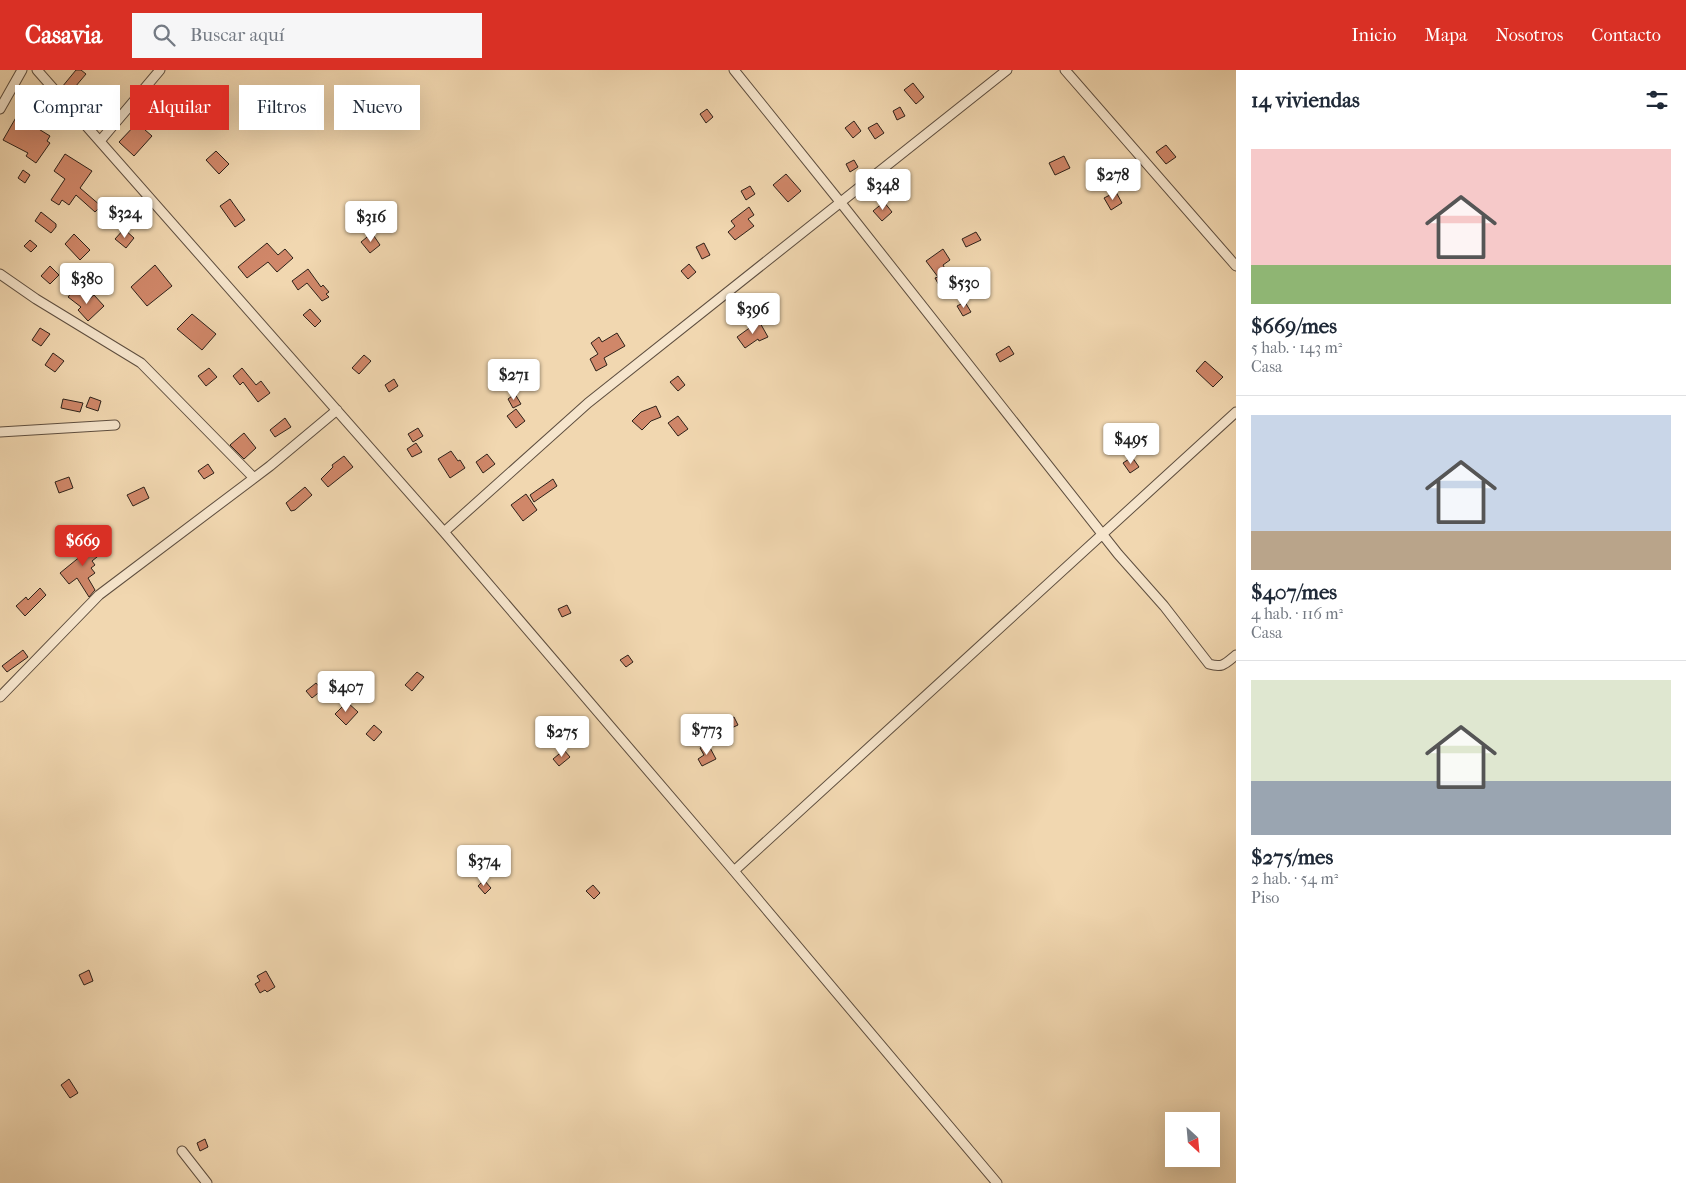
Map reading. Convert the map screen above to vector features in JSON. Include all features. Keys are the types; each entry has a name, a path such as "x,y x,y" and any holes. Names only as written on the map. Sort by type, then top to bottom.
{"street":[{"path":"0,109 22,70"},
{"path":"37,70 444,532 734,871 996,1183"},
{"path":"100,141 160,70"},
{"path":"734,70 1102,535 1164,606 1208,664 1218,667 1236,655"},
{"path":"444,532 588,403 1007,70"},
{"path":"1065,70 1236,266"},
{"path":"0,274 36,299 141,363 254,478"},
{"path":"0,697 99,595 254,478 337,410"},
{"path":"734,871 1236,412"},
{"path":"0,432 115,425"},
{"path":"182,1151 207,1183"}],"building":[{"path":"76,70 81,70 86,74 77,85 64,85"},
{"path":"913,83 924,97 916,104 904,90"},
{"path":"900,107 905,116 897,120 893,111"},
{"path":"707,109 713,117 706,123 700,114"},
{"path":"15,119 15,130 40,130 50,136 47,141 50,143 36,163 26,156 28,153 3,140"},
{"path":"854,121 861,131 853,138 845,128"},
{"path":"877,123 884,133 875,139 868,128"},
{"path":"130,130 145,130 152,136 134,156 119,142"},
{"path":"1166,145 1176,157 1166,164 1156,152"},
{"path":"216,151 229,164 219,174 206,160"},
{"path":"65,154 92,171 80,188 101,206 95,212 76,195 69,205 62,200 59,205 51,200 65,179 54,171"},
{"path":"1064,156 1070,168 1055,175 1049,163"},
{"path":"854,160 858,167 850,172 846,164"},
{"path":"23,170 30,175 25,183 18,178"},
{"path":"786,174 801,191 788,202 773,185"},
{"path":"750,186 755,194 746,200 741,191"},
{"path":"1116,192 1122,203 1111,210 1104,198"},
{"path":"230,199 245,220 235,227 220,206"},
{"path":"884,202 892,212 882,221 873,211"},
{"path":"749,207 754,215 748,219 754,226 735,240 728,232 735,226 731,221"},
{"path":"41,212 56,224 51,233 35,221"},
{"path":"124,229 134,238 126,248 115,239"},
{"path":"976,232 981,240 966,247 962,239"},
{"path":"372,233 380,245 370,253 361,242"},
{"path":"74,234 90,250 80,260 65,244"},
{"path":"30,240 37,246 31,252 24,246"},
{"path":"267,243 278,255 285,249 293,258 277,272 268,262 247,278 238,267"},
{"path":"704,243 710,255 702,259 696,247"},
{"path":"943,249 950,260 943,265 952,281 940,287 935,278 938,277 926,261"},
{"path":"689,264 696,272 688,279 681,271"},
{"path":"155,265 172,286 147,306 131,287"},
{"path":"50,266 59,275 50,284 41,276"},
{"path":"308,269 321,287 323,285 329,292 326,294 329,297 322,301 307,283 298,290 292,281"},
{"path":"74,290 88,300 94,295 104,306 88,321 78,310 81,307 68,297"},
{"path":"965,302 971,312 963,316 957,306"},
{"path":"310,309 321,321 315,327 303,315"},
{"path":"192,314 216,334 202,350 177,329"},
{"path":"759,321 768,337 759,341 758,339 745,348 737,337"},
{"path":"40,328 50,334 41,346 32,340"},
{"path":"617,333 625,346 604,358 607,365 596,371 590,359 598,354 591,343 599,337 602,342"},
{"path":"1009,346 1014,354 1000,362 996,354"},
{"path":"53,353 64,361 55,372 45,365"},
{"path":"364,355 371,361 359,374 352,368"},
{"path":"1205,361 1223,377 1213,387 1196,371"},
{"path":"209,368 217,377 206,386 198,376"},
{"path":"242,368 256,385 261,381 270,393 258,402 243,382 240,385 233,376"},
{"path":"678,376 685,385 678,391 670,382"},
{"path":"394,379 398,386 389,392 385,385"},
{"path":"515,394 521,404 513,408 508,399"},
{"path":"90,397 101,401 98,411 86,407"},
{"path":"63,399 83,403 80,412 61,408"},
{"path":"656,406 661,417 651,421 642,430 632,421 641,412"},
{"path":"516,409 525,421 516,428 507,416"},
{"path":"678,416 688,429 678,436 668,423"},
{"path":"285,418 291,427 275,437 270,430"},
{"path":"418,428 423,436 413,442 408,434"},
{"path":"244,433 256,448 244,459 230,445"},
{"path":"416,443 422,452 412,457 407,449"},
{"path":"451,451 465,468 450,478 438,459"},
{"path":"487,454 495,464 483,473 476,462"},
{"path":"344,456 353,467 328,487 321,479 333,467 332,465"},
{"path":"1132,457 1139,467 1130,473 1123,463"},
{"path":"208,464 214,473 204,479 198,471"},
{"path":"69,477 73,488 59,493 55,482"},
{"path":"553,479 557,486 534,502 530,495"},
{"path":"144,487 149,498 133,506 127,495"},
{"path":"305,487 312,495 295,510 291,511 286,503"},
{"path":"526,494 537,510 523,521 511,505"},
{"path":"91,538 102,553 92,561 95,565 91,568 95,573 88,578 95,590 89,597 77,578 69,584 60,573 87,551 82,545"},
{"path":"40,588 46,595 25,616 16,606 26,597 28,600"},
{"path":"567,605 571,613 562,617 558,609"},
{"path":"23,650 28,657 7,672 2,666"},
{"path":"628,655 633,662 626,667 620,660"},
{"path":"417,672 424,677 412,691 405,685"},
{"path":"316,683 322,690 312,698 306,691"},
{"path":"347,702 358,712 346,725 335,714"},
{"path":"734,717 738,725 727,730 723,722"},
{"path":"374,725 382,732 374,741 366,734"},
{"path":"708,744 716,759 702,766 698,759 704,755 700,748"},
{"path":"564,750 570,757 559,766 553,759"},
{"path":"484,880 491,888 485,894 478,886"},
{"path":"593,885 600,893 594,899 586,891"},
{"path":"89,970 93,981 84,985 79,975"},
{"path":"266,971 275,987 267,992 265,990 260,993 255,984 260,981 257,976"},
{"path":"69,1079 78,1093 70,1098 61,1085"},
{"path":"205,1139 208,1147 200,1151 197,1143"}]}
